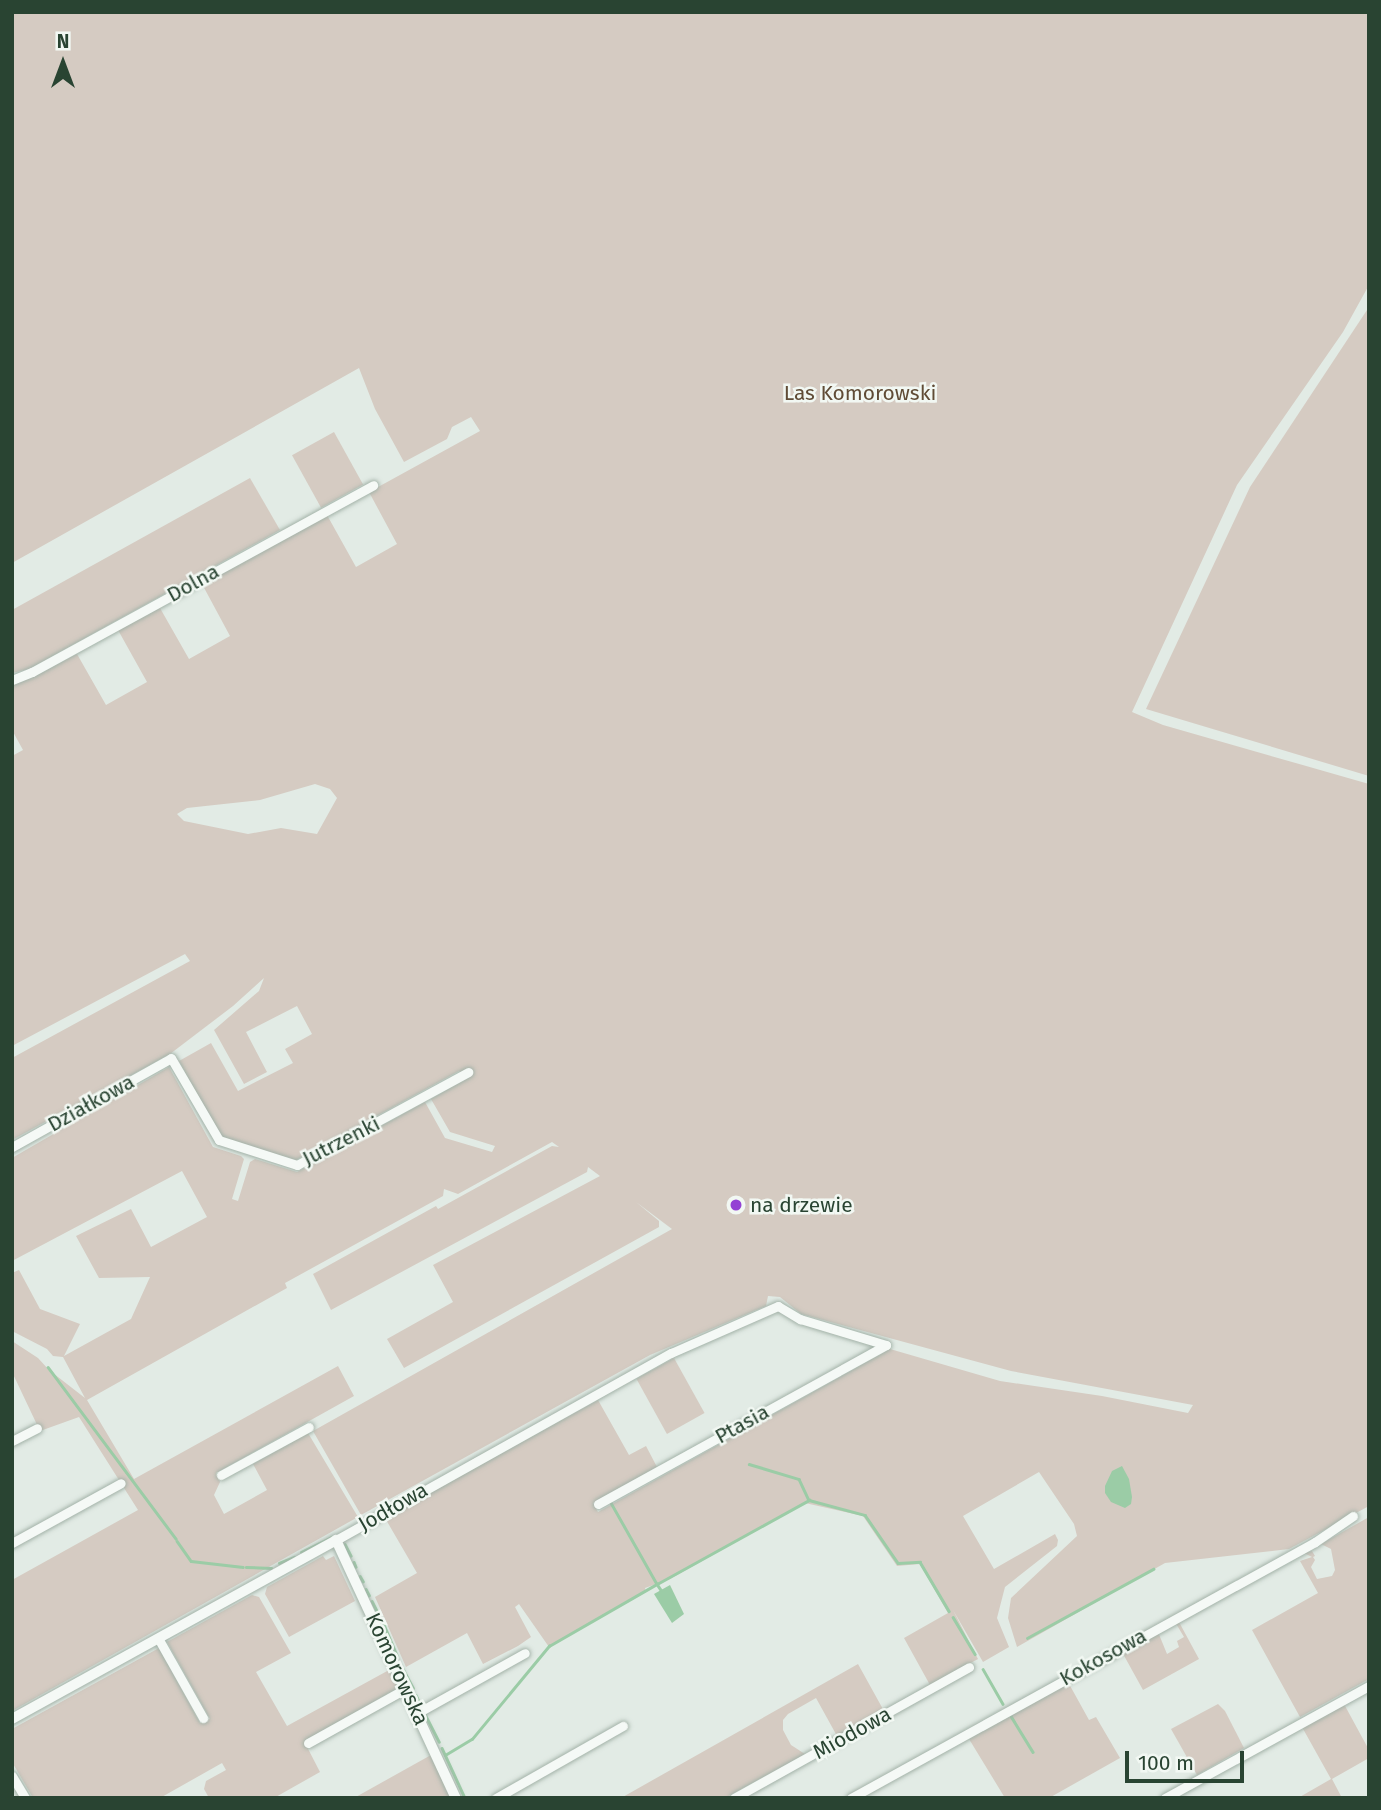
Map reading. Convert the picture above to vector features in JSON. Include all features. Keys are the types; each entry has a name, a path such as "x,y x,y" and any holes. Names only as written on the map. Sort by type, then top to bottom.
{"street":[{"name":"Dolna","path":"12,680 32,673 373,485"},
{"name":"Jutrzenki","path":"171,1058 219,1140 293,1164 301,1163 468,1072"},
{"name":"Działkowa","path":"12,1147 171,1058"},
{"name":"Ptasia","path":"598,1504 886,1345 800,1319 778,1306"},
{"name":"Jodłowa","path":"12,1719 671,1353 778,1306"},
{"path":"12,1441 37,1427"},
{"path":"221,1475 309,1427"},
{"path":"12,1543 121,1483"},
{"name":"Kokosowa","path":"851,1798 1315,1542 1353,1516"},
{"name":"Komorowska","path":"336,1541 419,1712 456,1798"},
{"path":"159,1638 203,1718"},
{"path":"419,1712 524,1653"},
{"name":"Miodowa","path":"734,1798 969,1667"},
{"path":"1165,1798 1369,1686"},
{"path":"308,1743 407,1688"},
{"path":"496,1798 623,1726"},
{"path":"12,1776 25,1798"}],"green space":[{"name":"Las Komorowski","path":"12,12 1369,12 1369,285 1343,332 1237,485 1132,712 1163,725 1369,784 1369,1506 1289,1549 1165,1563 1017,1647 1008,1618 1011,1598 1077,1536 1074,1524 1039,1472 963,1516 994,1569 1055,1534 1058,1540 1057,1546 1005,1587 997,1618 1009,1647 983,1662 953,1610 978,1659 930,1685 904,1638 948,1613 920,1564 897,1566 863,1516 805,1503 670,1579 645,1588 646,1592 549,1647 519,1604 515,1607 531,1637 518,1646 483,1664 467,1633 406,1667 375,1597 417,1573 385,1518 598,1400 629,1455 646,1446 657,1467 593,1503 598,1512 890,1349 1000,1381 1102,1396 1188,1413 1193,1405 1011,1371 801,1314 780,1297 768,1296 766,1306 650,1355 361,1515 313,1431 672,1229 636,1202 659,1221 659,1227 404,1368 387,1339 453,1302 433,1265 600,1176 588,1167 587,1172 331,1310 313,1274 552,1146 559,1147 552,1142 458,1194 444,1189 443,1196 285,1283 287,1288 87,1400 134,1479 338,1366 354,1396 216,1473 220,1482 214,1495 224,1514 267,1490 253,1464 308,1433 358,1517 12,1711 12,1580 138,1510 79,1417 40,1431 12,1372 12,1341 38,1358 85,1398 63,1357 53,1356 47,1349 12,1331 12,1273 19,1270 40,1309 80,1324 64,1356 131,1319 150,1277 99,1278 76,1236 131,1209 151,1247 207,1217 182,1171 12,1261 12,1158 169,1067 213,1147 244,1159 232,1199 238,1201 250,1162 255,1159 297,1172 425,1102 445,1138 492,1152 495,1146 450,1132 431,1099 466,1079 459,1071 296,1160 221,1139 179,1061 211,1043 238,1091 293,1063 285,1049 312,1034 297,1006 246,1032 267,1072 244,1084 214,1030 259,991 264,978 233,1006 170,1054 12,1140 12,1058 190,961 185,954 12,1046 12,756 23,750 12,730 12,683 33,677 77,654 106,705 147,682 118,630 160,608 189,659 230,636 202,584 327,515 356,567 397,544 369,492 480,431 471,417 452,427 447,439 404,462 375,409 359,368 12,563","holes":["315,784 330,789 337,798 317,834 281,828 248,834 184,821 177,814 187,808 260,800"]},
{"path":"1369,307 1369,776 1146,709 1250,487"},
{"path":"334,432 363,484 321,508 292,455"},
{"path":"250,478 280,530 29,669 12,673 12,610"},
{"path":"674,1358 705,1413 667,1434 636,1379"},
{"path":"1369,1517 1369,1679 1300,1717 1252,1630 1318,1593 1300,1561 1312,1557 1304,1553 1312,1551 1315,1556 1311,1567 1317,1579 1332,1576 1335,1570 1331,1549 1321,1544"},
{"path":"323,1556 326,1560 334,1556 355,1601 289,1637 265,1594 267,1587"},
{"path":"252,1595 259,1597 291,1653 256,1672 287,1726 389,1670 398,1688 304,1741 320,1772 274,1798 209,1798 204,1789 206,1781 226,1770 222,1763 160,1798 33,1798 12,1762 12,1729 159,1648 200,1723 210,1719 167,1642"},
{"path":"1175,1622 1179,1622 1199,1659 1143,1690 1122,1652 1158,1632 1167,1654 1179,1647 1177,1641 1184,1637"},
{"path":"858,1664 884,1711 837,1736 816,1698 788,1714 783,1720 783,1730 791,1745 805,1754 725,1798 621,1798"},
{"path":"1068,1682 1089,1720 1096,1717 1120,1758 1049,1798 1005,1798 969,1739"},
{"path":"1218,1704 1225,1711 1244,1748 1197,1775 1171,1729"},
{"path":"1344,1704 1369,1750 1369,1758 1332,1779 1342,1798 1298,1798 1331,1779 1302,1727"},
{"path":"431,1755 451,1798 354,1798"}],"shaded area":[{"path":"1122,1466 1129,1479 1132,1497 1131,1504 1125,1508 1111,1502 1105,1493 1105,1486 1112,1471"},
{"path":"670,1585 684,1614 672,1623 654,1594"}],"waterway":[{"path":"48,1367 176,1539"},
{"path":"749,1464 799,1479 809,1500"},
{"path":"610,1501 657,1584 809,1500 865,1515 898,1563 920,1562 949,1611"},
{"path":"301,1552 332,1537"},
{"path":"177,1541 191,1561 243,1567"},
{"path":"345,1544 351,1556"},
{"path":"279,1563 294,1557"},
{"path":"354,1562 356,1567"},
{"path":"246,1567 271,1568"},
{"path":"1027,1638 1153,1569"},
{"path":"360,1576 363,1581"},
{"path":"445,1755 472,1739 549,1646 657,1584 661,1590"},
{"path":"366,1589 369,1595"},
{"path":"372,1601 378,1613"},
{"path":"953,1617 975,1654"},
{"path":"382,1620 397,1655"},
{"path":"401,1665 413,1688"},
{"path":"983,1669 1003,1704"},
{"path":"416,1695 422,1708"},
{"path":"425,1714 439,1742"},
{"path":"1011,1716 1033,1752"},
{"path":"442,1748 465,1798"}],"place":[{"name":"na drzewie","path":"736,1205"}]}
